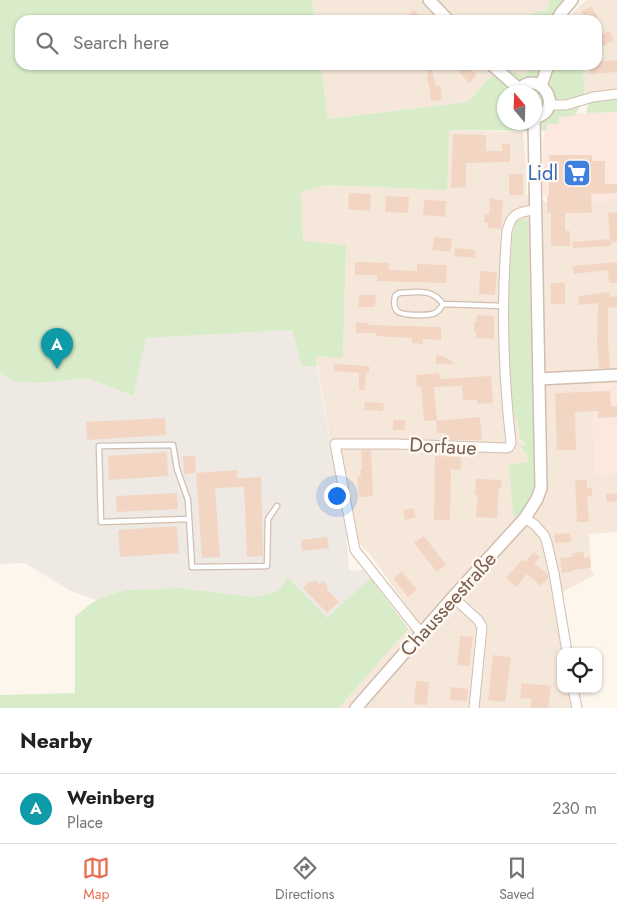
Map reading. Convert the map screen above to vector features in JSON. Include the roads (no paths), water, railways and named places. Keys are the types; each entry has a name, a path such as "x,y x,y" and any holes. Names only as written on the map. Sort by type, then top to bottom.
{"street":[{"path":"429,0 443,15"},
{"path":"560,15 567,2"},
{"path":"497,70 512,85"},
{"path":"541,85 546,70"},
{"path":"542,87 548,94 549,104 542,115"},
{"path":"549,104 566,106 593,97 617,94"},
{"path":"534,130 534,210 539,379 617,375"},
{"name":"Dorfaue","path":"422,632 355,550 335,444 509,447 511,443 506,397 504,306 507,237 510,221 515,215 534,210"},
{"name":"Chausseestraße","path":"356,708 525,518 538,498 541,488 539,379"},
{"path":"525,518 544,535 547,544 558,592 566,648"},
{"path":"453,597 478,620 482,627 474,708"},
{"path":"575,693 577,708"}],"lane":[{"path":"399,293 430,293 438,296 443,304 438,312 430,315 402,314 397,312 394,307 395,296 399,293"},
{"path":"443,304 504,306"},
{"path":"189,519 101,522 99,446 173,445 177,469 188,500 192,567 267,566 268,519 277,506"}],"place":[{"name":"Lidl","path":"577,173"},
{"name":"Weinberg","path":"57,369"}]}
